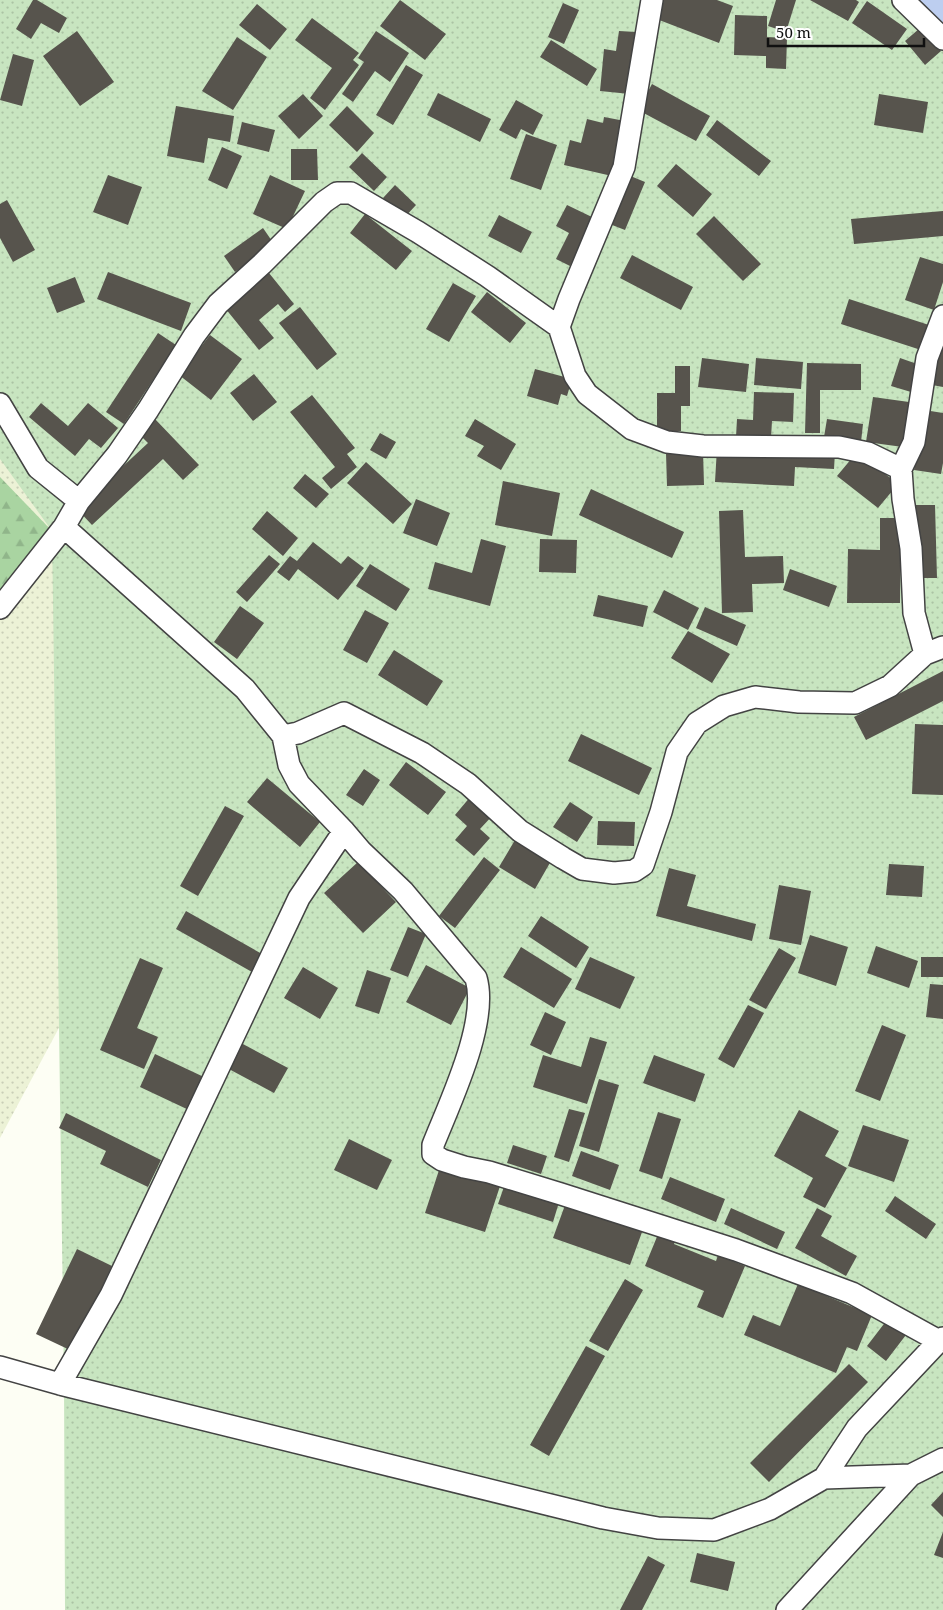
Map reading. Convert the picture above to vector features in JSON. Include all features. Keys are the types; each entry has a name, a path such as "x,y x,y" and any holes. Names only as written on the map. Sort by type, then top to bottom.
{"street":[{"path":"652,0 624,167 568,299 559,327 575,376 587,394 632,429 667,442 703,446 839,447 868,453 902,469"},
{"path":"902,0 943,39"},
{"path":"0,608 64,527 79,501 127,440 194,336 218,304 324,202 336,193 351,193 410,227 487,276 559,327"},
{"path":"283,736 298,733 344,713 422,753 468,784 520,831 582,870 614,873 634,870 643,865 661,812 676,752 698,723 724,706 755,697 800,702 855,703 890,686 934,651 914,613 911,548 902,499 902,469 914,442 927,358 943,316"},
{"path":"0,404 38,468 79,501"},
{"path":"0,1367 60,1384 603,1518 658,1528 714,1530 770,1509 824,1478 857,1428 941,1340 852,1293 736,1250 489,1172 464,1168 442,1160 433,1154 433,1145 471,1048 478,1005 479,989 476,978 403,891 361,851 299,784 289,765 283,736 245,689 64,527"},
{"path":"60,1384 111,1295 299,898 344,831"},
{"path":"787,1610 911,1475 943,1459"},
{"path":"824,1478 911,1475"}],"green space":[{"path":"0,0 929,0 943,12 943,1610 65,1610 64,1382 52,531 0,459"},
{"path":"0,432 226,716 0,1138"},
{"path":"0,477 52,531 0,595"}],"building":[{"path":"33,0 37,0 67,18 59,33 41,23 31,39 16,29"},
{"path":"400,0 446,34 425,60 380,26"},
{"path":"660,0 717,0 733,6 719,43 654,18"},
{"path":"776,0 796,0 786,32 768,26"},
{"path":"810,0 856,0 859,2 848,21"},
{"path":"867,1 907,29 892,50 852,23"},
{"path":"563,3 579,10 564,44 548,37"},
{"path":"257,4 287,29 270,50 239,25"},
{"path":"735,15 767,16 767,37 787,38 786,69 766,68 766,56 734,55"},
{"path":"312,18 359,53 353,60 359,65 325,110 310,98 332,68 295,40"},
{"path":"920,28 941,51 925,65 905,41"},
{"path":"77,31 114,82 80,106 43,56"},
{"path":"376,31 409,53 390,82 375,71 353,102 342,94 364,62 358,58"},
{"path":"619,31 636,32 630,94 600,91 604,49 616,51"},
{"path":"237,37 267,57 233,110 202,91"},
{"path":"551,40 597,69 587,86 540,57"},
{"path":"13,54 34,60 22,106 0,100"},
{"path":"406,65 423,75 393,125 376,115"},
{"path":"652,84 710,116 696,141 638,110"},
{"path":"438,93 491,119 480,142 427,115"},
{"path":"303,94 323,116 299,139 278,116"},
{"path":"879,94 928,102 923,133 874,125"},
{"path":"516,100 543,115 533,135 521,129 516,139 499,130"},
{"path":"176,106 234,116 230,142 208,138 204,163 167,156"},
{"path":"347,106 374,133 357,152 329,125"},
{"path":"604,117 625,121 612,176 564,165 570,140 581,143 587,119 603,123"},
{"path":"717,120 771,161 759,176 706,135"},
{"path":"242,122 275,130 269,152 237,144"},
{"path":"526,134 557,145 541,190 510,179"},
{"path":"222,147 242,156 227,189 208,180"},
{"path":"291,149 317,149 318,180 291,180"},
{"path":"362,153 387,177 374,191 349,167"},
{"path":"676,164 712,194 693,217 657,186"},
{"path":"108,175 142,187 128,225 93,212"},
{"path":"270,175 305,191 287,229 253,214"},
{"path":"628,175 645,182 625,230 607,223"},
{"path":"395,185 416,205 404,218 383,198"},
{"path":"7,200 35,250 13,262 0,238 0,204"},
{"path":"567,205 594,218 570,266 556,259 569,233 556,226"},
{"path":"943,211 943,236 854,244 851,219"},
{"path":"365,214 412,251 396,270 350,233"},
{"path":"499,215 532,232 521,253 488,236"},
{"path":"714,216 761,264 743,281 696,234"},
{"path":"263,228 274,244 235,272 224,256"},
{"path":"632,255 693,287 681,310 620,278"},
{"path":"920,257 943,264 943,282 934,310 905,300"},
{"path":"108,272 191,303 181,331 97,299"},
{"path":"269,273 294,304 285,312 278,304 259,320 274,338 259,350 225,308"},
{"path":"75,277 85,302 57,313 47,288"},
{"path":"453,283 476,296 449,342 426,329"},
{"path":"487,292 526,323 510,343 471,312"},
{"path":"849,299 929,325 921,350 841,324"},
{"path":"300,307 337,354 317,370 279,323"},
{"path":"158,333 176,345 124,424 106,412"},
{"path":"210,335 242,359 211,400 179,375"},
{"path":"943,336 943,387 932,385"},
{"path":"702,358 749,364 746,392 698,387"},
{"path":"756,358 803,362 801,389 754,385"},
{"path":"900,358 920,365 911,392 891,386"},
{"path":"807,363 861,364 861,390 820,390 820,433 805,433"},
{"path":"675,366 690,366 690,406 681,406 681,431 657,431 657,393 675,393"},
{"path":"535,369 572,379 567,396 561,394 558,405 527,396"},
{"path":"254,374 277,402 253,421 230,393"},
{"path":"754,392 794,393 793,422 772,421 771,438 736,437 737,419 753,420"},
{"path":"312,395 355,448 347,454 357,467 331,489 322,478 335,467 290,412"},
{"path":"873,397 909,402 903,447 866,442"},
{"path":"41,403 68,426 88,403 118,428 101,448 89,439 75,456 29,417"},
{"path":"924,410 943,413 943,463 941,474 914,470"},
{"path":"155,419 199,465 183,480 163,459 92,525 77,509 148,443 139,434"},
{"path":"475,419 516,444 501,470 477,456 484,446 465,436"},
{"path":"827,419 863,424 861,442 824,437"},
{"path":"380,433 396,442 386,459 370,450"},
{"path":"717,448 835,452 834,469 795,467 794,486 715,482"},
{"path":"703,451 704,485 667,486 666,453"},
{"path":"857,452 898,484 878,508 837,476"},
{"path":"366,462 412,504 393,524 347,483"},
{"path":"305,474 329,494 316,508 293,488"},
{"path":"503,481 560,493 552,536 495,525"},
{"path":"591,489 684,532 672,558 579,515"},
{"path":"416,499 450,513 437,546 403,533"},
{"path":"915,505 935,505 937,578 917,578"},
{"path":"743,510 745,557 783,556 784,583 752,584 753,612 722,613 719,511"},
{"path":"267,511 298,538 283,556 252,529"},
{"path":"880,518 901,518 900,603 847,603 848,549 880,550"},
{"path":"481,539 506,546 490,606 428,589 435,562 472,573"},
{"path":"540,539 577,540 576,573 539,572"},
{"path":"313,542 341,564 348,556 364,568 338,600 298,569 289,581 277,572 290,556 297,561"},
{"path":"269,555 280,564 247,602 236,592"},
{"path":"370,564 410,589 396,611 356,586"},
{"path":"790,569 837,586 829,607 783,590"},
{"path":"664,590 699,608 688,630 653,612"},
{"path":"598,595 648,606 643,627 593,616"},
{"path":"240,606 264,623 237,659 214,642"},
{"path":"705,607 746,625 737,646 696,628"},
{"path":"365,610 389,623 367,663 343,650"},
{"path":"688,631 730,654 712,683 671,658"},
{"path":"394,650 443,681 427,706 378,675"},
{"path":"943,671 943,701 866,740 854,717"},
{"path":"915,724 943,725 943,795 912,794"},
{"path":"581,734 652,768 639,795 568,761"},
{"path":"406,762 446,792 428,815 389,785"},
{"path":"364,769 380,780 363,806 346,795"},
{"path":"267,778 320,822 300,847 247,802"},
{"path":"471,796 493,815 480,829 490,838 474,856 455,840 467,826 455,815"},
{"path":"570,802 593,817 577,842 553,827"},
{"path":"225,806 244,816 198,896 180,886"},
{"path":"598,821 635,822 634,846 597,845"},
{"path":"515,840 551,861 535,889 499,867"},
{"path":"484,857 500,870 455,928 439,916"},
{"path":"358,862 396,902 363,933 324,893"},
{"path":"889,864 924,866 922,897 886,895"},
{"path":"669,868 696,875 687,906 756,924 752,941 656,916"},
{"path":"779,885 811,891 801,945 769,939"},
{"path":"186,911 262,954 252,972 176,929"},
{"path":"541,916 589,947 576,968 528,936"},
{"path":"408,927 426,934 408,977 390,970"},
{"path":"810,935 848,947 836,986 798,973"},
{"path":"876,946 918,961 909,988 867,973"},
{"path":"521,947 572,979 554,1008 503,977"},
{"path":"779,948 796,958 766,1009 749,1000"},
{"path":"590,957 635,977 620,1009 575,989"},
{"path":"921,957 943,957 943,977 921,977"},
{"path":"140,958 163,968 137,1028 158,1037 144,1069 100,1050"},
{"path":"426,965 470,988 451,1025 406,1002"},
{"path":"303,967 338,988 320,1019 284,998"},
{"path":"367,970 391,978 379,1014 355,1006"},
{"path":"930,984 943,985 943,1019 926,1017"},
{"path":"748,1005 764,1013 734,1068 718,1059"},
{"path":"545,1012 566,1022 551,1055 530,1045"},
{"path":"882,1025 906,1035 880,1101 855,1091"},
{"path":"590,1037 607,1042 587,1104 533,1087 543,1055 581,1067"},
{"path":"241,1043 288,1068 274,1093 227,1068"},
{"path":"155,1054 206,1078 191,1111 140,1087"},
{"path":"654,1055 705,1074 695,1102 643,1083"},
{"path":"599,1079 619,1085 599,1152 579,1146"},
{"path":"569,1109 585,1113 569,1162 554,1157"},
{"path":"799,1110 839,1131 825,1156 847,1168 825,1208 803,1197 813,1178 774,1156"},
{"path":"658,1112 681,1119 662,1179 639,1171"},
{"path":"66,1113 161,1160 148,1187 100,1164 106,1151 59,1128"},
{"path":"863,1125 909,1140 894,1182 848,1166"},
{"path":"349,1139 392,1160 377,1190 334,1170"},
{"path":"513,1145 547,1156 541,1174 507,1163"},
{"path":"581,1151 619,1165 610,1190 572,1176"},
{"path":"441,1164 501,1183 485,1232 425,1213"},
{"path":"670,1177 725,1199 716,1222 661,1199"},
{"path":"506,1181 560,1199 553,1222 498,1204"},
{"path":"895,1196 936,1224 926,1239 885,1211"},
{"path":"568,1197 645,1224 630,1265 553,1238"},
{"path":"731,1208 785,1232 777,1249 724,1224"},
{"path":"817,1208 832,1216 821,1236 857,1256 846,1276 795,1248"},
{"path":"661,1227 678,1235 674,1244 716,1261 718,1255 745,1266 723,1318 697,1307 704,1291 645,1266"},
{"path":"77,1249 112,1266 72,1351 36,1334"},
{"path":"625,1279 643,1290 608,1351 589,1341"},
{"path":"798,1284 872,1315 857,1351 847,1347 836,1373 744,1335 753,1315 780,1326"},
{"path":"890,1316 909,1331 886,1361 867,1346"},
{"path":"586,1346 605,1356 549,1456 530,1445"},
{"path":"849,1364 868,1382 769,1482 750,1463"},
{"path":"943,1492 943,1517 931,1505"},
{"path":"943,1532 943,1558 934,1555"},
{"path":"697,1553 735,1562 728,1591 690,1582"},
{"path":"648,1556 665,1565 642,1610 620,1610"}],"waterway":[{"path":"929,0 943,12"}]}
